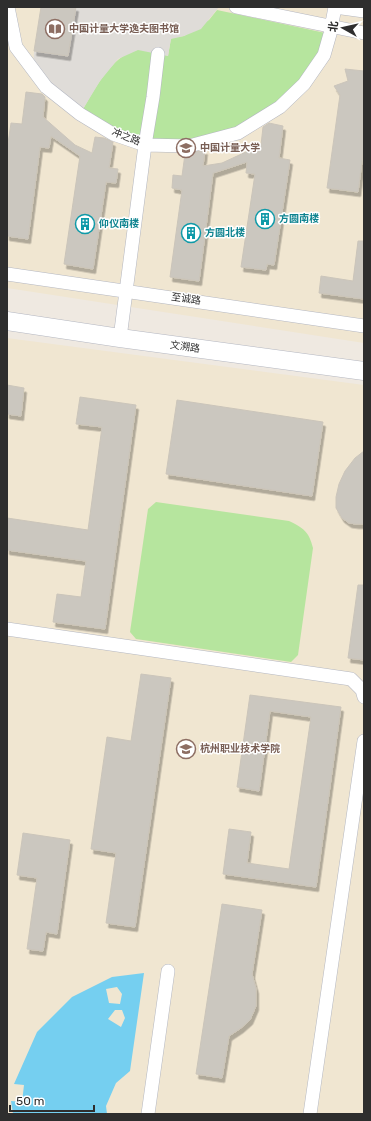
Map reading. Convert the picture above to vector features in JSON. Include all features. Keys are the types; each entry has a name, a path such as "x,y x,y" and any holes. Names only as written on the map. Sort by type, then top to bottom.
{"street":[{"name":"冲之路","path":"8,7 16,47 46,87 80,114 113,134 145,145 189,146 238,133 280,107 304,84 324,55 332,26 335,7"},
{"path":"236,7 364,33"},
{"path":"335,7 364,11"},
{"path":"120,338 158,54"},
{"name":"至诚路","path":"7,274 126,290 364,326"},
{"name":"文溯路","path":"7,321 364,371"},
{"path":"7,629 351,679 362,690 364,697"},
{"path":"310,1114 364,741"},
{"path":"148,1114 168,971"}],"shaded area":[{"name":"中国计量大学","path":"7,7 364,7 364,343 7,288"},
{"path":"76,7 219,7 201,29 184,36 171,39 168,56 138,50 118,59 100,81 80,114 33,70 34,51 68,56"},
{"name":"杭州职业技术学院","path":"7,338 364,385 364,1114 7,1114"}],"green space":[{"path":"217,10 330,34 304,84 238,133 189,146 145,145 80,114 104,76 119,59 128,53 137,50 168,56 171,38 184,36 209,20"},
{"path":"156,502 289,521 299,526 308,534 313,548 298,655 291,662 136,639 130,632 148,509"}],"water":[{"path":"144,973 130,1071 116,1083 106,1106 107,1114 13,1114 11,1101 22,1102 24,1085 14,1084 37,1032 72,997 112,977","holes":["117,987 122,994 120,1004 109,1003 106,989","115,1010 122,1010 125,1018 121,1027 108,1019"]}],"building":[{"name":"中国计量大学逸夫图书馆","path":"41,7 76,7 68,56 34,51"},
{"path":"345,69 364,71 364,146 358,192 327,188 340,95 334,86 348,81"},
{"path":"26,92 42,94 45,97 43,117 75,145 92,153 95,137 104,138 113,142 109,168 118,169 116,183 106,182 93,269 64,264 80,156 51,136 49,148 40,147 28,239 7,236 7,150 11,123 22,124"},
{"path":"269,123 283,126 279,158 290,160 274,265 267,264 266,270 241,267 255,174 246,173 247,162 213,173 199,281 170,277 182,190 172,188 173,175 182,176 185,154 205,150 203,166 222,163 261,145 263,127"},
{"path":"358,241 364,241 364,299 319,293 321,276 353,281"},
{"path":"7,385 24,388 21,416 7,414"},
{"path":"80,397 136,405 105,629 53,622 57,594 81,597 86,561 7,550 7,518 88,530 102,427 76,424"},
{"path":"177,400 323,422 312,496 166,474"},
{"path":"364,451 364,524 349,523 342,518 336,508 336,497 339,484 345,471 355,458"},
{"path":"358,585 364,585 364,660 348,658"},
{"path":"141,674 171,678 135,927 106,923 116,853 91,849 107,737 131,741"},
{"path":"250,695 341,707 316,887 223,874 229,829 251,832 247,863 289,869 311,717 270,711 259,791 237,787"},
{"path":"23,833 70,840 57,934 46,932 43,951 27,949 37,878 17,875"},
{"path":"222,904 262,910 252,974 256,989 256,1006 250,1020 229,1036 222,1078 196,1074"}],"place":[{"name":"中国计量大学逸夫图书馆","path":"55,29"},
{"name":"中国计量大学","path":"186,148"},
{"name":"方圆南楼","path":"265,219"},
{"name":"仰仪南楼","path":"85,224"},
{"name":"方圆北楼","path":"191,233"},
{"name":"杭州职业技术学院","path":"186,749"}]}
